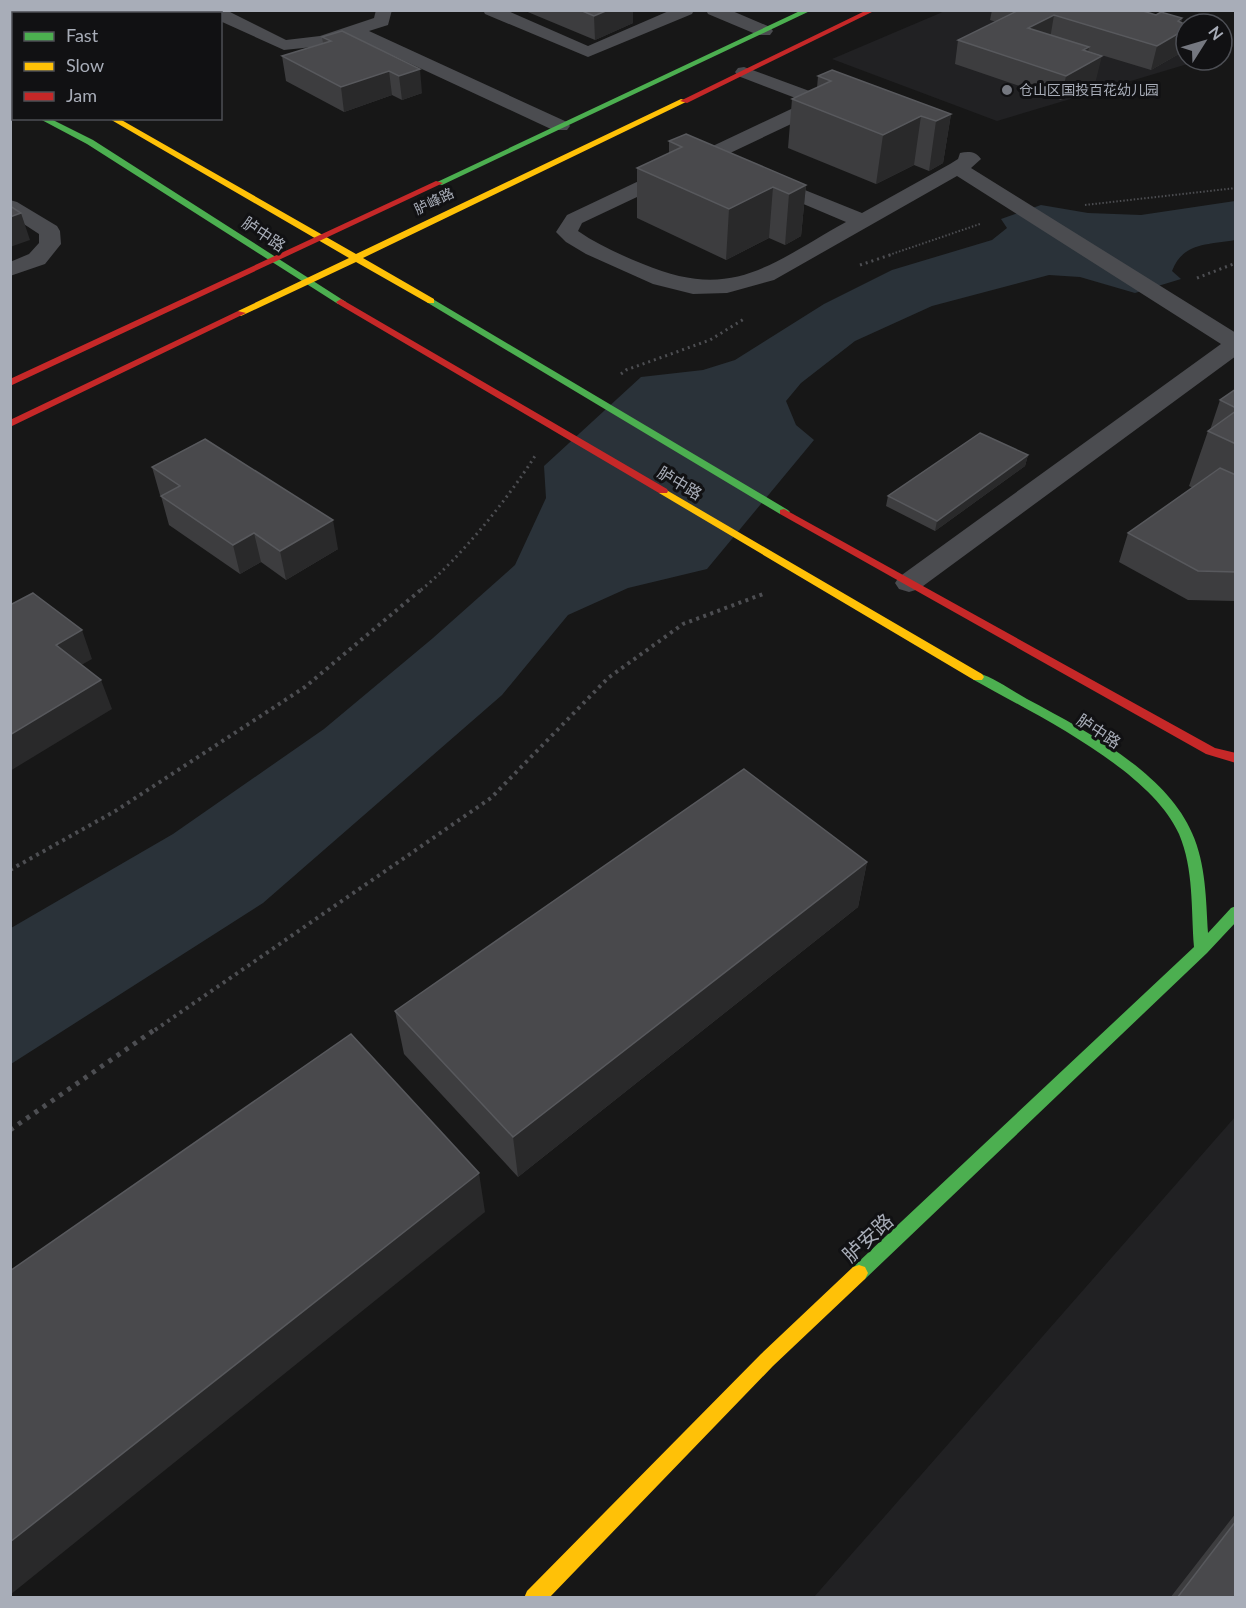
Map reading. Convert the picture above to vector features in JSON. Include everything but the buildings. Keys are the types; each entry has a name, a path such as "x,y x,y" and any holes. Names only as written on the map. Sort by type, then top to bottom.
{"street":[{"path":"222,15 284,45 322,41 354,31 382,21 384,10"},
{"path":"490,10 588,52 686,10"},
{"path":"714,10 764,31"},
{"name":"胪峰路","path":"10,383 809,10"},
{"name":"胪峰路","path":"10,424 873,10"},
{"path":"354,31 560,126"},
{"path":"744,72 854,114"},
{"path":"822,102 574,219 567,232 582,246 668,284 720,289 739,286 766,275 863,221 953,160 1021,207 1236,344 909,583"},
{"name":"胪中路","path":"46,120 90,141 306,282 768,556 1085,740 1143,782 1166,804 1185,833 1202,949"},
{"name":"胪中路","path":"116,120 357,257 802,524 1100,687 1211,751 1236,758"},
{"path":"706,156 726,165"},
{"path":"747,174 863,221"},
{"path":"10,206 49,231 50,244 37,258 10,270"},
{"name":"胪安路","path":"534,1598 767,1360 1202,949 1236,912"}],"path":[{"path":"1079,206 1109,204 1212,188 1236,188"},
{"path":"1197,278 1236,263"},
{"path":"626,370 665,357"},
{"path":"10,870 117,810 305,687 445,570 523,475 554,428"},
{"path":"10,1130 491,798 608,678 683,624 807,578"}],"shaded area":[{"name":"仓山区国投百花幼儿园","path":"1110,10 1174,33 1174,68 997,121 832,59 945,11"},
{"path":"1235,201 1235,240 1198,246 1183,255 1172,271 1181,279 1135,293 1080,277 1049,275 932,306 855,341 801,383 786,401 796,425 814,440 707,569 628,588 568,615 502,695 263,903 11,1064 11,928 173,834 324,729 433,638 515,565 546,498 544,466 641,377 703,370 735,360 824,304 892,270 992,240 1007,228 1001,219 1041,205 1088,213 1141,215"},
{"path":"1235,1117 1235,1597 814,1597"}],"traffic: fast":[{"path":"439,183 809,10"},
{"path":"46,120 90,142 341,302"},
{"path":"431,301 784,512"},
{"path":"978,677 1094,744 1150,786 1171,809 1190,845 1198,889 1202,949"},
{"path":"859,1273 1202,949 1236,912"}],"traffic: slow":[{"path":"241,313 684,101"},
{"path":"115,120 431,301"},
{"path":"663,491 978,677"},
{"path":"534,1598 767,1360 859,1273"}],"traffic: jam":[{"path":"684,101 873,10"},
{"path":"10,383 439,183"},
{"path":"341,302 663,491"},
{"path":"10,424 241,313"},
{"path":"784,512 1211,751 1236,758"}],"place":[{"name":"仓山区国投百花幼儿园","path":"1007,90"}]}
